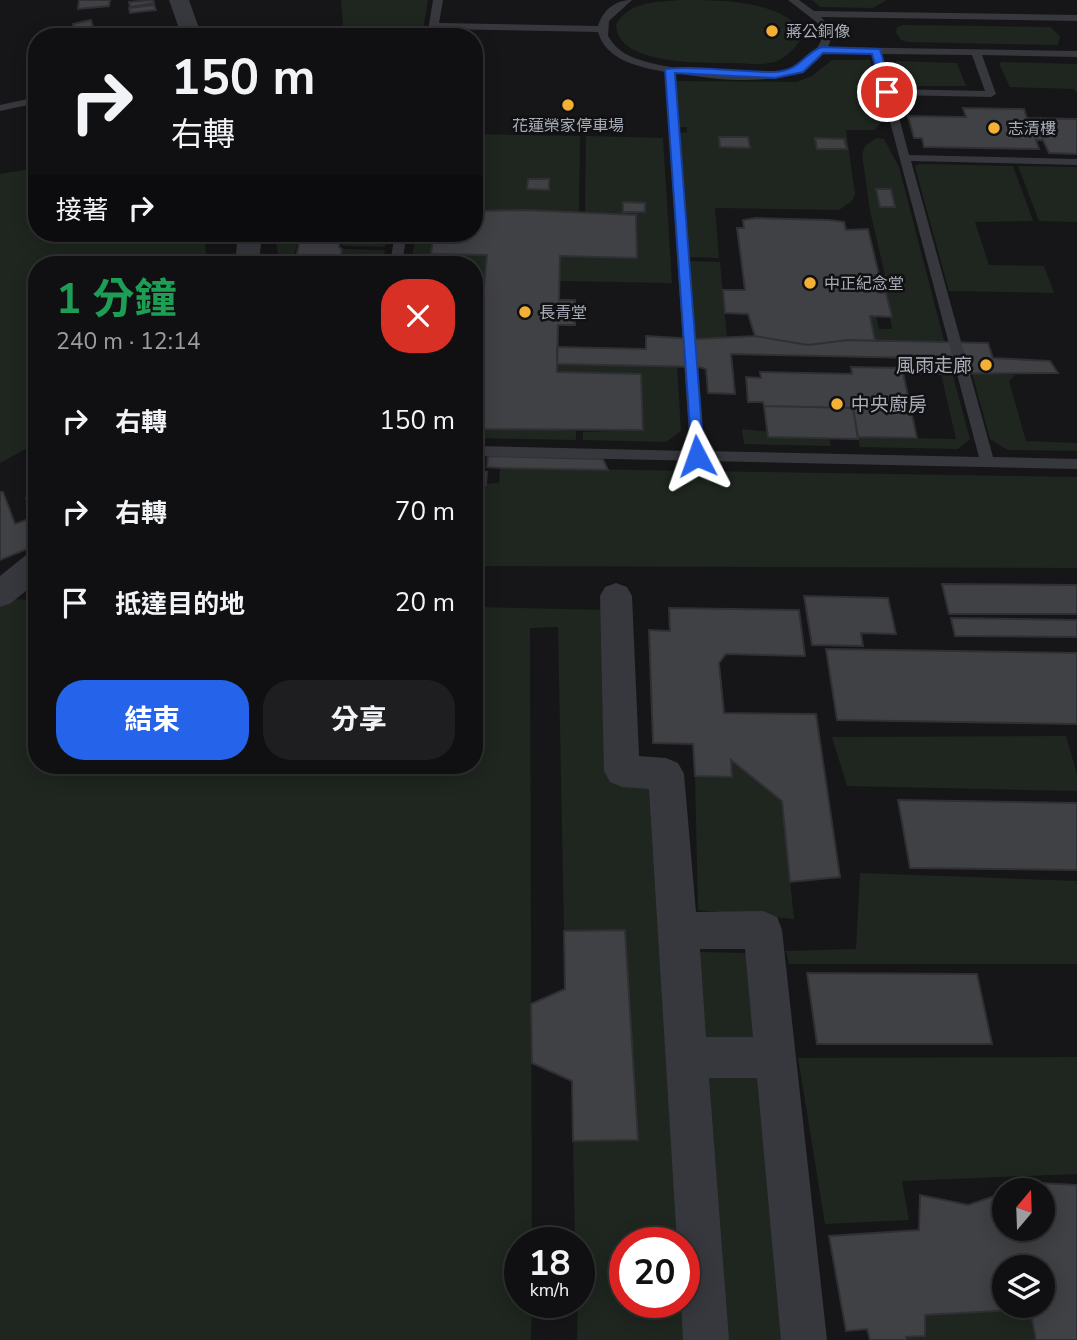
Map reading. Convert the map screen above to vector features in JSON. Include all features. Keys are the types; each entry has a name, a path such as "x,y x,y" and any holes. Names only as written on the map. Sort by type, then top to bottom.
{"street":[{"path":"179,0 189,28"},
{"path":"0,594 28,571"},
{"path":"616,596 621,771 666,774 706,1340"},
{"path":"679,931 763,930 804,1340"},
{"path":"688,1057 776,1058"}],"lane":[{"path":"433,28 438,0"},
{"path":"627,0 606,15 601,29 606,42 621,55 643,65 670,70 703,74 775,75 799,70 827,43 829,32 813,14 793,0"},
{"path":"895,0 900,16"},
{"path":"813,14 1077,18"},
{"path":"483,30 601,29"},
{"path":"821,50 1077,54"},
{"path":"876,51 987,462"},
{"path":"887,92 991,94 976,53"},
{"path":"670,70 697,456"},
{"path":"0,108 28,102"},
{"path":"905,158 1077,162"},
{"path":"483,451 1077,464"}],"shaded area":[{"path":"341,0 428,0 423,28 343,28"},
{"path":"714,0 765,8 793,21 803,32 802,36 787,55 774,62 762,64 663,59 630,48 620,38 616,25 628,11 644,4"},
{"path":"812,0 887,0 873,8 820,7"},
{"path":"897,27 1050,27 1060,36 1058,45 908,42 901,40 896,33"},
{"path":"832,60 870,60 885,117 875,130 846,130 855,194 852,201 839,210 715,208 719,258 690,257 680,133 687,132 687,127 680,127 676,81 796,82 812,76"},
{"path":"896,61 957,63 966,86 901,85"},
{"path":"999,64 1077,64 1077,92 1073,89 1010,87"},
{"path":"483,134 580,136 579,211 483,211"},
{"path":"586,136 663,138 672,283 559,281 560,256 637,258 636,215 585,212"},
{"path":"876,138 884,139 899,167 945,344 875,341 870,316 876,316 879,329 892,329 886,293 879,293 875,275 885,275 870,211 862,154 865,146"},
{"path":"919,164 1013,166 1033,221 975,222 989,265 1044,266 1054,293 949,291 915,167"},
{"path":"1018,166 1077,167 1077,222 1039,221"},
{"path":"28,169 28,242 205,242 206,256 28,256 28,448 0,463 0,174"},
{"path":"276,242 298,242 294,256 278,256"},
{"path":"343,242 386,242 385,247 342,246"},
{"path":"415,242 433,242 431,254 487,255 484,285 483,256 412,256"},
{"path":"342,249 385,250 384,256 340,256"},
{"path":"690,261 720,262 727,338 696,339"},
{"path":"557,364 677,366 681,431 666,442 583,440 583,432 643,430 641,374 557,372"},
{"path":"952,372 970,439 958,449 860,447 858,437 956,439 941,374"},
{"path":"972,373 1015,375 1009,381 1026,441 1077,443 1077,451 1008,450 990,439"},
{"path":"483,429 568,429 576,431 576,440 483,438"},
{"path":"742,429 829,438 831,446 744,444"},
{"path":"500,468 1077,477 1077,568 483,566 483,484 499,483"},
{"path":"5,599 28,600 28,774 483,774 483,607 607,610 611,781 660,783 689,1227 609,1227 609,1318 696,1318 697,1340 577,1340 577,1318 595,1318 595,1227 575,1227 573,1141 638,1140 624,930 564,931 558,627 530,628 532,1227 504,1227 504,1318 532,1318 531,1340 0,1340 0,604"},
{"path":"1066,736 1077,774 1077,791 847,786 832,737"},
{"path":"731,760 782,801 794,919 698,910 695,776 732,777"},
{"path":"860,873 1077,881 1077,964 789,964 786,951 856,949"},
{"path":"701,952 746,953 754,1042 692,1041 695,955"},
{"path":"1077,1057 1077,1174 902,1181 909,1220 825,1224 798,1058"},
{"path":"699,1071 769,1072 795,1340 717,1340"},
{"path":"992,1311 992,1318 1032,1318 1036,1340 906,1340 906,1337 925,1336 925,1315"}],"building":[{"path":"79,0 110,0 109,6 78,9"},
{"path":"153,0 154,3 130,7 129,2"},
{"path":"154,5 156,10 130,13 129,8"},
{"path":"91,20 93,28 74,28 73,24"},
{"name":"志清樓","path":"963,108 1024,109 1027,118 1077,119 1077,154 1049,153 1043,140 1036,140 1039,149 924,147 922,138 914,138 908,116 966,117"},
{"path":"719,137 748,137 750,148 720,147"},
{"path":"815,138 844,139 847,149 817,149"},
{"path":"528,179 549,179 549,190 527,189"},
{"path":"876,189 891,189 895,207 880,207"},
{"path":"623,202 645,203 645,212 623,212"},
{"name":"長青堂","path":"483,211 636,215 637,258 560,256 559,300 575,300 575,325 558,325 557,372 641,374 643,430 483,429 483,287 487,255 431,254 433,242 483,242"},
{"name":"中正紀念堂","path":"743,220 829,220 844,222 846,230 868,229 879,275 875,275 879,293 886,293 892,317 870,316 875,341 848,340 808,345 755,336 748,314 725,313 723,290 745,290 737,228 744,228"},
{"path":"299,242 340,242 339,247 342,249 341,256 297,256"},
{"name":"風雨走廊","path":"646,336 696,339 755,336 808,345 848,340 988,343 993,358 1050,361 1058,373 921,374 917,358 731,354 735,394 708,393 706,369 699,367 557,364 557,347 646,349"},
{"name":"中央廚房","path":"851,367 902,368 917,438 858,437 853,408 764,406 763,402 748,402 746,377 761,378 760,372 852,374"},
{"path":"764,406 853,408 858,439 768,437"},
{"path":"488,456 603,459 608,470 487,467"},
{"path":"483,472 487,472 486,485 483,485"},
{"path":"0,492 3,492 15,524 28,519 28,549 0,560"},
{"path":"942,584 1077,585 1077,614 949,614"},
{"path":"804,596 888,598 896,634 861,633 863,646 812,645"},
{"path":"669,608 799,610 805,656 726,654 719,663 724,713 816,714 840,877 790,882 782,801 731,760 732,777 695,776 693,744 653,743 649,630 670,631"},
{"path":"951,618 1077,620 1077,637 955,636"},
{"path":"826,649 1077,653 1077,724 837,720"},
{"path":"898,800 1077,803 1077,870 910,868"},
{"path":"625,930 638,1140 573,1141 572,1081 532,1063 531,1004 565,989 564,931"},
{"path":"807,973 977,974 992,1044 817,1044"},
{"path":"1055,1184 1077,1185 1077,1340 1036,1340 1032,1318 1055,1318 1055,1255 992,1255 992,1311 925,1315 925,1336 906,1337 906,1340 870,1340 867,1329 846,1331 829,1236 919,1230 920,1195 968,1205 992,1197 992,1241 1055,1241"}],"place":[{"name":"蔣公銅像","path":"772,31"},
{"name":"花蓮榮家停車場","path":"568,105"},
{"name":"志清樓","path":"994,128"},
{"name":"中正紀念堂","path":"810,283"},
{"name":"長青堂","path":"525,312"},
{"name":"風雨走廊","path":"986,365"},
{"name":"中央廚房","path":"837,404"}],"route":[{"path":"697,456 670,70 703,74 775,75 799,70 821,50 876,51 887,92"}]}
